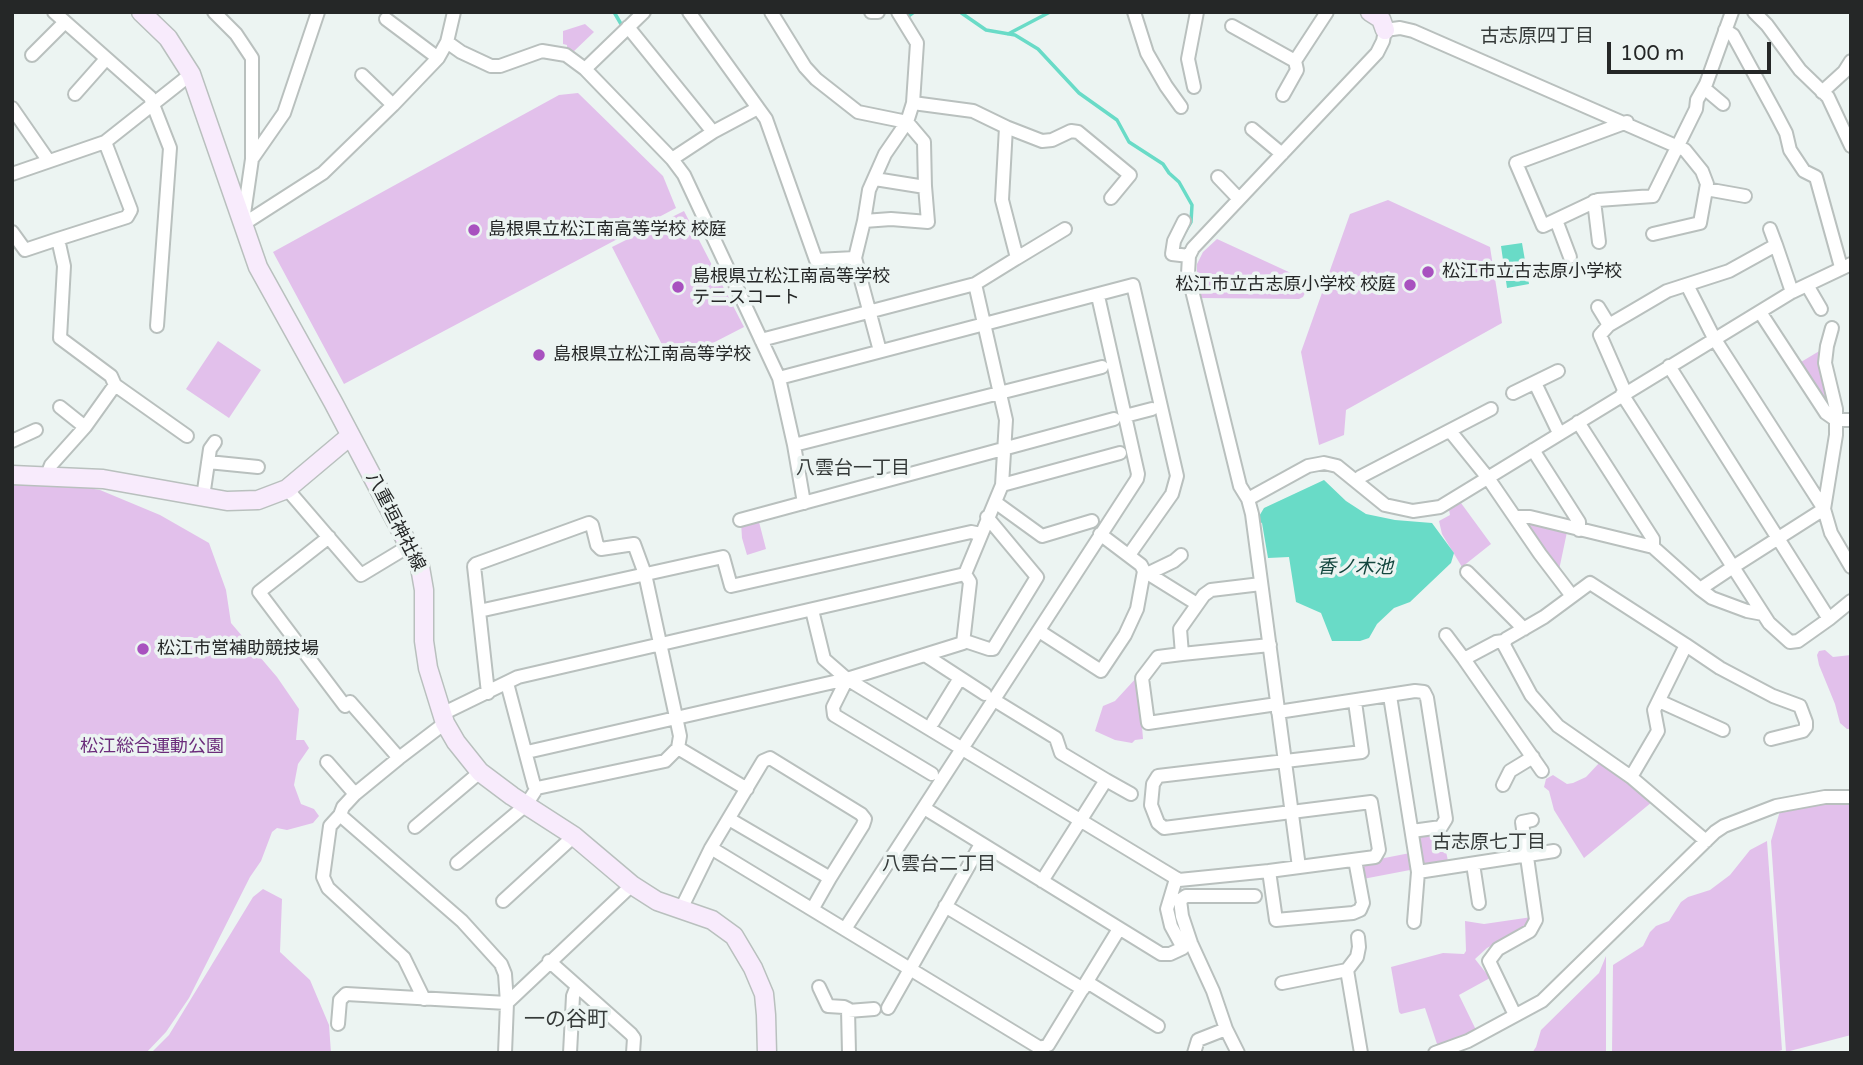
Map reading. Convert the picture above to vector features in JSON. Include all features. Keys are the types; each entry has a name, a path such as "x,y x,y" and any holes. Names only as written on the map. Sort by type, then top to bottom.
{"main road":[{"name":"八重垣神社線","path":"141,12 168,38 191,75 242,225 267,287 333,402 410,546 423,577 425,655 431,685 444,719 461,751 481,772 574,836 632,885 657,901 718,923 738,942 764,995 767,1053"},
{"path":"1370,12 1381,19 1385,30"},
{"path":"12,475 103,480 227,501 250,500 287,489 350,436"}],"street":[{"path":"54,12 150,97 170,148 157,326"},
{"path":"214,12 236,34 252,58 252,159 242,225"},
{"path":"252,159 284,113 318,12"},
{"path":"242,225 323,173 393,105 438,58 447,42 454,12"},
{"path":"585,69 644,12"},
{"path":"690,12 766,119 816,260 855,258"},
{"path":"872,12 878,12"},
{"path":"1134,12 1147,53 1181,107"},
{"path":"1194,88 1183,59 1197,12"},
{"path":"1294,61 1327,12"},
{"path":"1626,122 1516,163 1543,226 1594,201 1653,196 1696,109 1697,100 1732,12"},
{"path":"1754,12 1767,25 1800,70 1832,103 1851,146"},
{"path":"773,13 805,66 816,79 858,112 907,122 924,142 928,222 891,219 863,221"},
{"path":"880,351 855,258 869,190 885,154 907,122 913,103 917,46 900,16"},
{"path":"386,19 438,58"},
{"path":"32,55 65,22"},
{"path":"1233,26 1294,61 1297,70 1283,95"},
{"path":"628,27 713,132"},
{"path":"1299,867 1252,514 1248,499 1240,486 1188,274 1189,256 1193,248 1377,53 1385,30 1400,28 1413,30 1685,149 1702,171 1706,189 1700,223 1653,234"},
{"path":"1248,499 1317,464 1337,466 1385,505 1413,511 1440,507 1714,338 1792,292 1846,266 1815,177 1804,171 1790,150 1786,133 1775,112 1733,35 1725,30"},
{"path":"447,42 491,66 500,66 542,51 566,55 585,69 672,159 684,175 779,378 804,503"},
{"path":"75,94 106,59"},
{"path":"1822,92 1844,72 1851,61"},
{"path":"12,174 105,142 191,75"},
{"path":"362,75 393,105"},
{"path":"1704,88 1723,104"},
{"path":"913,103 972,111 1041,141 1052,140 1071,131 1078,132 1135,179 1111,198"},
{"path":"12,108 48,160"},
{"path":"672,159 713,132 758,108"},
{"path":"1006,127 1002,200 1017,258"},
{"path":"1252,129 1282,154"},
{"path":"12,232 25,250 127,217 131,210 105,142"},
{"path":"1218,177 1240,199"},
{"path":"875,179 925,186"},
{"path":"1706,189 1745,196"},
{"path":"1594,201 1599,242"},
{"path":"1556,220 1570,257"},
{"path":"1184,221 1171,254 1189,256"},
{"path":"761,340 975,284 1065,229"},
{"path":"1770,229 1792,292"},
{"path":"58,239 64,266 60,338 111,376 115,385 187,436"},
{"path":"1776,245 1729,271 1667,291 1609,325 1602,331 1600,338 1624,393 1763,614 1794,643 1851,601"},
{"path":"965,574 1002,485 1006,420 975,284"},
{"path":"779,378 1133,285 1177,477 1172,494 1129,555"},
{"path":"1687,285 1714,338 1824,509 1831,533 1851,567"},
{"path":"1807,285 1821,309"},
{"path":"845,929 963,749 989,697 1039,631 1138,477 1120,418 1098,296"},
{"path":"1598,307 1609,325"},
{"path":"1760,312 1826,413 1836,420 1851,420"},
{"path":"1700,589 1824,509 1836,435 1836,409 1825,363 1832,328"},
{"path":"1669,366 1829,619"},
{"path":"794,445 1102,367"},
{"path":"1513,393 1558,371"},
{"path":"1535,383 1559,433"},
{"path":"47,475 51,465 85,427 115,385"},
{"path":"60,407 85,427"},
{"path":"740,520 1152,409"},
{"path":"1360,477 1491,409"},
{"path":"1578,422 1653,539 1653,547"},
{"path":"12,441 36,430"},
{"path":"1450,431 1488,478 1572,596"},
{"path":"203,497 209,449 215,442"},
{"path":"1534,450 1579,522 1579,530"},
{"path":"1002,485 1120,453"},
{"path":"208,462 258,467"},
{"path":"287,489 361,575 410,546"},
{"path":"995,502 1042,536 1092,521"},
{"path":"527,752 847,678 965,641 993,649 1037,577 987,517"},
{"path":"1516,517 1530,517 1653,547 1712,598 1763,614"},
{"path":"457,863 526,805 537,788 665,761 678,748 680,736 676,717 645,574 634,544 601,549 589,523 474,566 488,693"},
{"path":"479,611 723,557 731,586 971,532 981,534"},
{"path":"1100,534 1141,565 1145,572 1197,604"},
{"path":"329,537 260,592 348,704 399,758"},
{"path":"1145,572 1181,555"},
{"path":"1039,631 1101,671 1125,635 1137,609 1145,572"},
{"path":"1467,572 1524,629"},
{"path":"965,574 970,582 965,641"},
{"path":"424,999 404,958 325,885 323,877 330,826 355,794 444,719 518,677 965,574"},
{"path":"1464,659 1496,642 1504,642 1590,583 1731,674 1773,696 1800,706 1806,722 1803,731 1771,739"},
{"path":"1182,654 1180,629 1207,592 1261,584"},
{"path":"812,610 824,659 847,678 1176,879 1184,881 1375,856 1379,850 1371,802 1164,828 1158,823 1151,805 1153,784 1158,776 1362,751 1355,702"},
{"path":"1446,635 1542,771"},
{"path":"1504,642 1505,649 1531,695 1558,726 1631,777 1706,841"},
{"path":"1270,645 1158,657 1142,678 1143,723 1355,702 1415,691 1426,694 1446,816 1444,825 1412,831"},
{"path":"1631,777 1658,731 1654,710 1686,645"},
{"path":"925,655 1056,738 1061,753 1131,794"},
{"path":"847,678 833,707 834,715 932,774"},
{"path":"933,722 960,678"},
{"path":"507,683 537,788"},
{"path":"1390,696 1418,872 1414,922"},
{"path":"1658,702 1723,730"},
{"path":"678,748 747,789"},
{"path":"1503,785 1510,771 1532,757"},
{"path":"681,909 711,848 763,761 770,758 863,816 863,825 813,908"},
{"path":"327,762 355,794"},
{"path":"415,827 481,772"},
{"path":"1042,881 1106,780"},
{"path":"1435,1053 1468,1041 1542,1001 1724,826 1776,806 1825,797 1851,797"},
{"path":"924,808 1161,954 1170,954 1187,945"},
{"path":"340,815 462,921 501,964 505,974 507,1003 505,1053"},
{"path":"729,819 830,878"},
{"path":"1515,1015 1489,961 1498,949 1534,926 1536,913 1522,821 1532,820"},
{"path":"503,901 574,836"},
{"path":"888,1008 981,844"},
{"path":"711,848 912,969 1034,1049 1048,1045 1119,929"},
{"path":"1418,872 1554,851"},
{"path":"1269,870 1276,920 1353,913 1360,910 1363,903 1355,860"},
{"path":"1473,864 1479,903"},
{"path":"1176,879 1167,909 1171,926 1187,945 1213,991 1226,1029 1238,1053"},
{"path":"338,1024 340,1000 343,995 507,1003 632,885"},
{"path":"1187,945 1180,902 1182,897 1255,896"},
{"path":"945,906 1158,1026"},
{"path":"1282,983 1347,970 1357,957 1358,937"},
{"path":"549,961 631,1034 634,1038 633,1053"},
{"path":"1347,970 1361,1053"},
{"path":"570,1053 573,996 577,986"},
{"path":"819,987 828,1006 844,1007 848,1011 849,1053"},
{"path":"848,1011 874,1009"},
{"path":"1194,1053 1198,1040 1226,1029"}],"green space":[{"path":"585,24 594,32 572,53 567,50 567,45 563,44 563,31"},
{"name":"島根県立松江南高等学校 校庭","path":"578,93 663,176 676,208 344,384 273,252 559,95"},
{"name":"松江市立古志原小学校 校庭","path":"1388,200 1490,247 1502,323 1346,410 1344,435 1319,445 1301,352 1350,214"},
{"name":"島根県立松江南高等学校 テニスコート","path":"684,211 744,327 672,364 612,247"},
{"path":"1217,239 1304,279 1300,291 1305,293 1303,297 1201,298 1197,264 1203,252"},
{"path":"218,341 261,370 229,418 186,389"},
{"path":"1821,350 1830,408 1801,362"},
{"name":"松江総合運動公園","path":"12,484 70,485 100,490 160,515 209,543 226,590 231,623 277,677 299,709 296,740 304,740 309,748 298,764 294,785 301,804 314,809 319,816 313,823 287,830 277,828 272,832 261,861 250,877 189,998 166,1032 146,1053 12,1053"},
{"path":"1461,503 1491,544 1462,567 1442,534 1439,521 1450,515 1449,510"},
{"path":"758,518 766,549 747,555 741,522"},
{"path":"1528,522 1567,532 1559,570 1525,525"},
{"path":"1825,650 1833,657 1851,655 1851,729 1840,723 1819,665 1817,655 1819,651"},
{"path":"1138,676 1143,739 1132,743 1115,740 1095,731 1103,706 1115,701"},
{"path":"1601,761 1652,802 1584,858 1554,810 1549,791 1544,787 1546,779 1553,775 1567,784 1573,783 1586,777"},
{"path":"1827,804 1851,805 1851,1035 1786,1052 1771,841 1780,811"},
{"path":"1442,832 1448,861 1428,865 1421,860 1417,840 1421,836"},
{"path":"1767,841 1782,1050 1773,1053 1612,1053 1613,965 1643,946 1650,932 1656,926 1669,921 1681,902 1710,890 1730,875 1750,850"},
{"path":"1410,853 1410,870 1363,879 1360,867 1364,862"},
{"path":"263,889 282,899 280,952 310,980 329,1025 331,1053 151,1053 169,1035 253,897"},
{"path":"1532,917 1527,927 1487,948 1475,959 1490,978 1459,995 1476,1030 1438,1047 1425,1008 1401,1014 1399,1012 1391,967 1443,953 1464,954 1465,921 1484,924"},
{"path":"1606,956 1606,1053 1532,1053 1541,1030 1599,973"}],"water":[{"path":"1522,243 1529,284 1507,288 1501,246"},
{"name":"香ノ木池","path":"1324,480 1346,501 1366,514 1432,523 1454,553 1451,563 1410,602 1394,608 1377,624 1369,638 1360,641 1332,641 1321,613 1296,602 1289,557 1268,558 1262,523 1258,518 1264,508"}],"waterway":[{"path":"614,12 621,24"},
{"path":"903,16 907,17 914,12"},
{"path":"960,12 986,30 1015,35 1038,49 1079,93 1117,120 1129,142 1163,164 1179,182 1192,205 1191,222 1183,235"},
{"path":"1008,34 1050,12"}],"place":[{"name":"島根県立松江南高等学校 校庭","path":"474,230"},
{"name":"松江市立古志原小学校","path":"1428,272"},
{"name":"松江市立古志原小学校 校庭","path":"1410,285"},
{"name":"島根県立松江南高等学校 テニスコート","path":"678,287"},
{"name":"島根県立松江南高等学校","path":"539,355"},
{"name":"松江市営補助競技場","path":"143,649"}],"district":[{"name":"古志原四丁目","path":"1537,37"},
{"name":"八雲台一丁目","path":"853,469"},
{"name":"古志原七丁目","path":"1489,843"},
{"name":"八雲台二丁目","path":"939,865"},
{"name":"一の谷町","path":"566,1020"}]}
